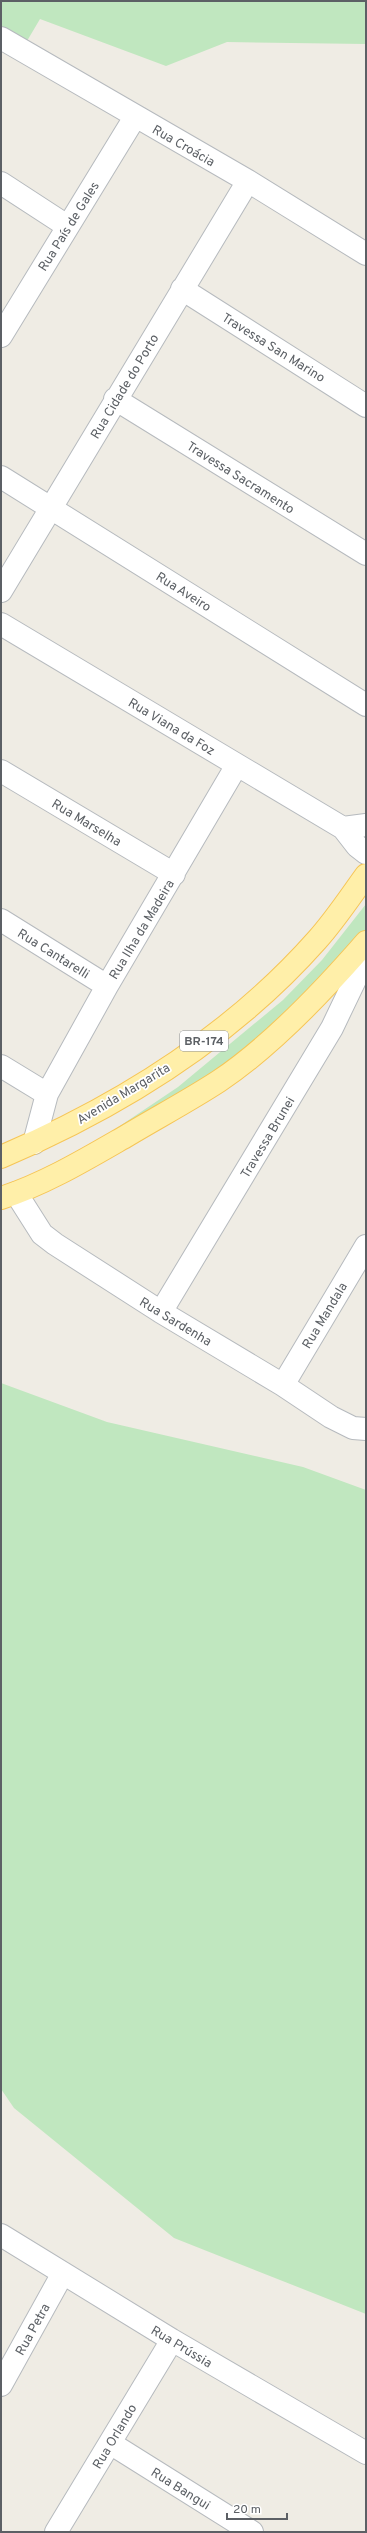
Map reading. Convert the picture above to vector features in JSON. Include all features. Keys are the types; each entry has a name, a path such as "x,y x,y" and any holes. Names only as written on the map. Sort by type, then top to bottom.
{"main road":[{"name":"Avenida Margarita","path":"1,1157 34,1143 152,1077 219,1031 291,968 318,939 366,875"},
{"name":"BR-174","path":"9,1195 100,1151 219,1080 254,1054 340,972 366,942"}],"street":[{"name":"Rua Croácia","path":"1,38 248,181 366,254"},
{"name":"Rua País de Gales","path":"1,334 136,117"},
{"name":"Rua Cidade do Porto","path":"1,591 115,399 248,181"},
{"path":"1,183 67,226"},
{"name":"Travessa San Marino","path":"182,289 366,406"},
{"name":"Travessa Sacramento","path":"115,399 366,554"},
{"name":"Rua Aveiro","path":"1,477 366,705"},
{"name":"Rua Viana da Foz","path":"1,624 343,828 357,846 366,853"},
{"name":"Rua Ilha da Madeira","path":"34,1143 47,1094 107,986 237,765"},
{"name":"Rua Marselha","path":"1,771 174,874"},
{"path":"343,828 366,825"},
{"name":"Rua Cantarelli","path":"1,920 107,986"},
{"name":"Travessa Brunei","path":"160,1312 332,1028 366,957"},
{"path":"1,1066 47,1094"},
{"name":"Rua Sardenha","path":"9,1195 42,1234 160,1312 282,1385 331,1417 360,1429"},
{"name":"Rua Mandala","path":"282,1385 366,1246"},
{"name":"Rua Prússia","path":"1,2235 172,2340 366,2453"},
{"name":"Rua Petra","path":"1,2385 63,2273"},
{"name":"Rua Orlando","path":"56,2532 172,2340"},
{"name":"Rua Bangui","path":"110,2443 252,2532"}],"green space":[{"path":"1,1 366,1 366,44 227,42 166,66 40,19 27,41 1,26"},
{"path":"366,904 366,935 254,1049 56,1183 1,1187 35,1173 102,1138 178,1087 283,1000 322,960"},
{"path":"1,1383 107,1422 303,1467 366,1490 366,2314 174,2238 14,2108 1,2089"}]}
